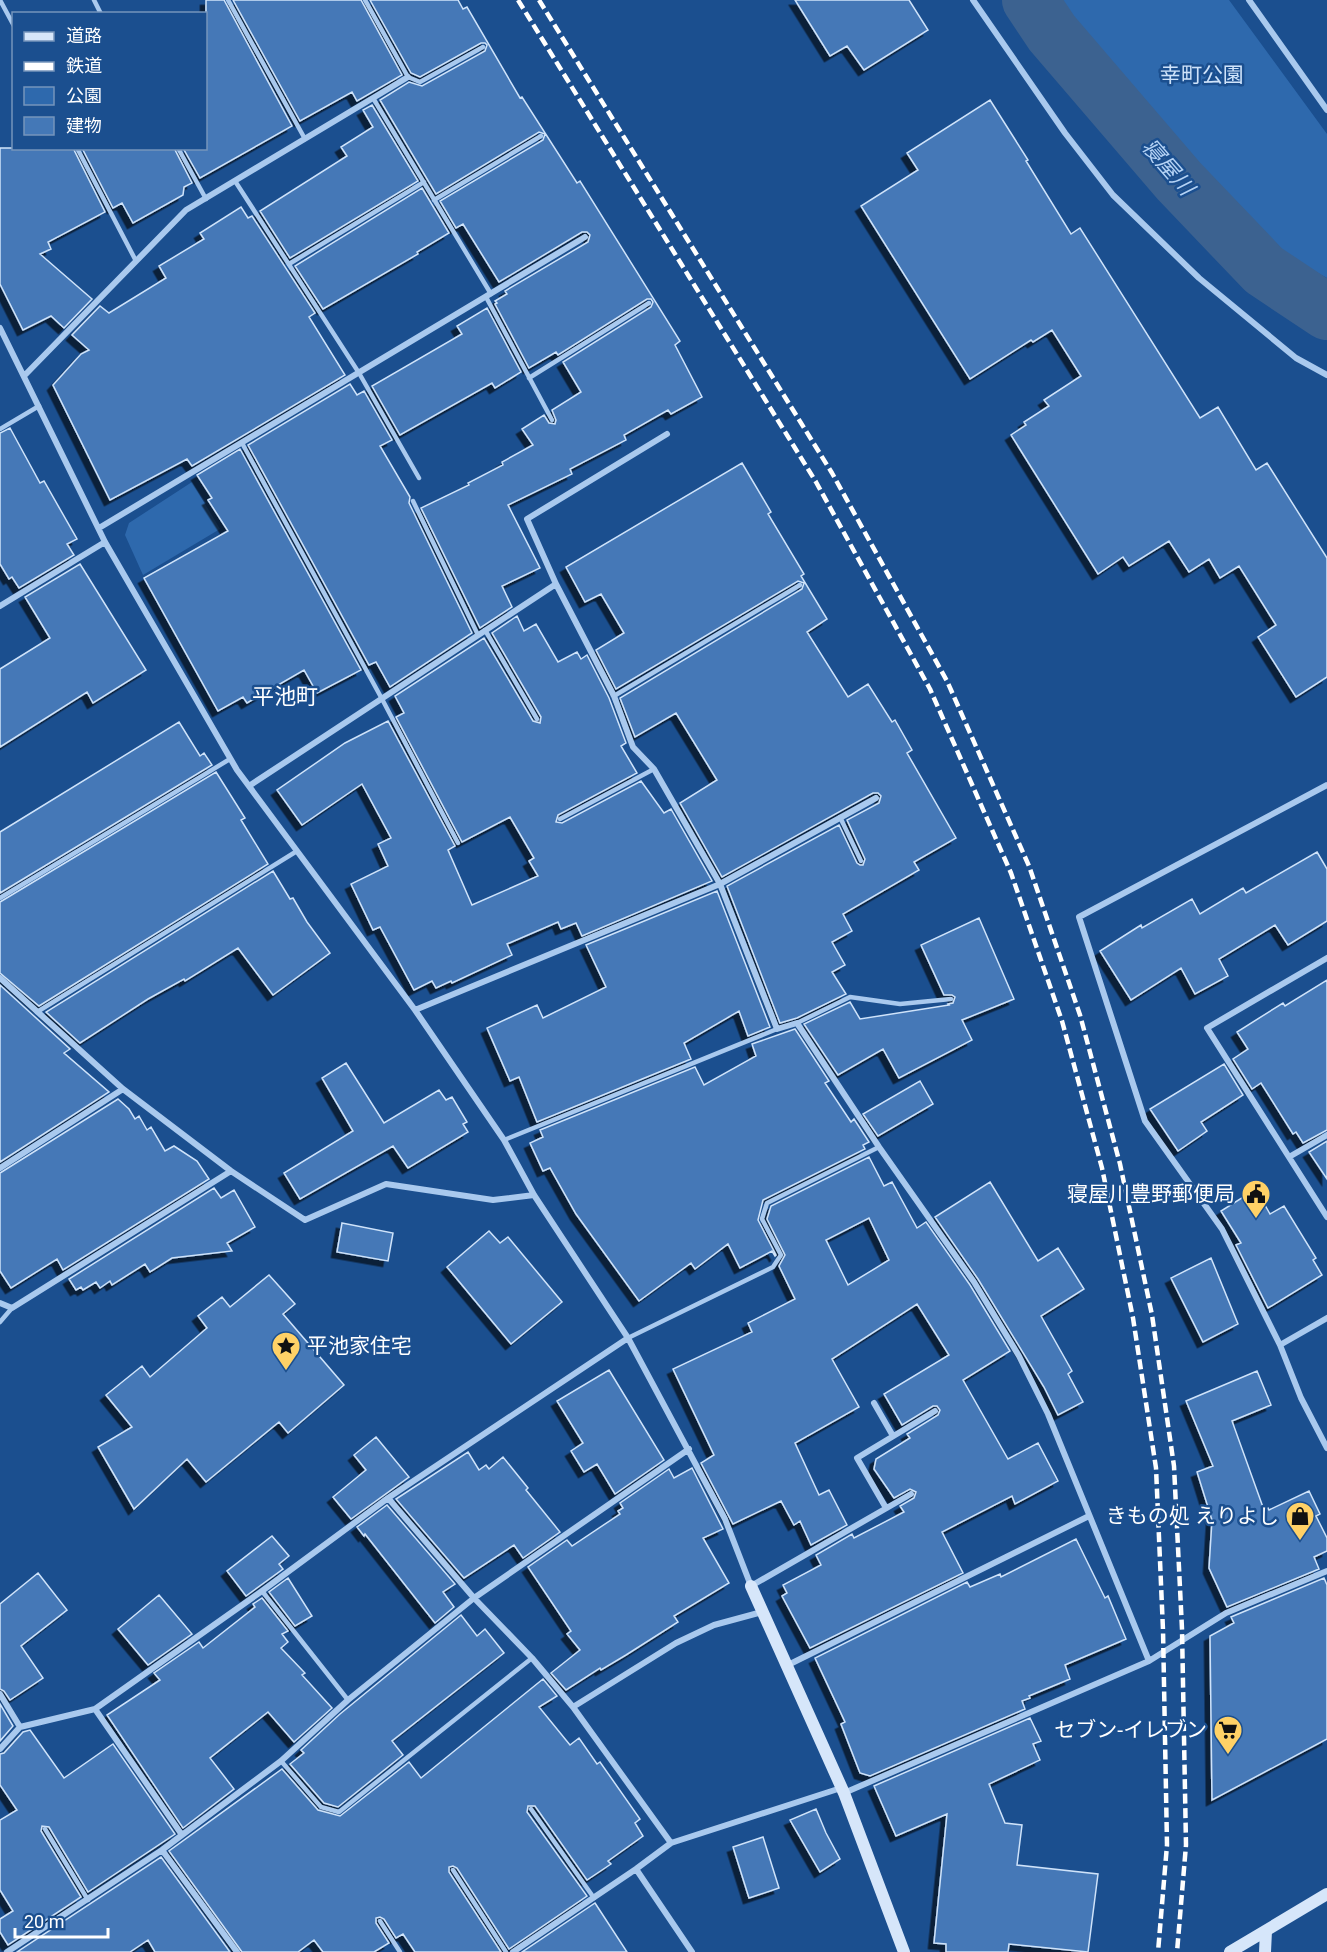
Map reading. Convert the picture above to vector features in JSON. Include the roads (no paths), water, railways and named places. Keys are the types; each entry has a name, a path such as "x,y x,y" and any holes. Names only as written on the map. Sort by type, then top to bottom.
{"street":[{"path":"973,0 1065,132 1113,195 1199,278 1296,358 1327,375"},
{"path":"1250,0 1327,110"},
{"path":"24,375 186,210 408,77"},
{"path":"99,528 585,237"},
{"path":"0,328 105,542 230,759 415,1010 504,1140 534,1195 628,1338 725,1519 763,1612 843,1791 904,1952"},
{"path":"668,434 527,519 556,584 614,696 633,747 654,769 720,884 777,1029 796,1023 879,1147 974,1282 1019,1356 1048,1414 1149,1660"},
{"path":"0,606 105,542"},
{"path":"249,786 556,584"},
{"path":"1327,785 1079,917 1145,1121 1222,1229 1280,1345 1301,1398 1327,1448"},
{"path":"415,1010 720,884 876,798"},
{"path":"1327,958 1207,1028 1327,1217"},
{"path":"0,978 123,1089 231,1171 305,1220 386,1184 493,1200 534,1195"},
{"path":"0,1168 123,1089"},
{"path":"1289,1157 1327,1135"},
{"path":"0,1303 12,1308 231,1171"},
{"path":"1280,1345 1327,1318"},
{"path":"0,1749 20,1727 95,1709 262,1591 388,1498 628,1338"},
{"path":"874,1403 893,1436"},
{"path":"886,1508 857,1458 935,1411"},
{"path":"7,1952 162,1850 281,1761 348,1700 474,1598 689,1449"},
{"path":"752,1586 911,1494"},
{"path":"388,1498 474,1598 532,1658 573,1707 671,1843"},
{"path":"788,1665 1089,1516"},
{"path":"513,1952 671,1843 843,1791 1149,1660 1226,1613 1327,1571"},
{"path":"573,1707 676,1643 714,1625 763,1612"},
{"path":"0,1694 20,1727"},
{"path":"95,1709 182,1835"},
{"path":"162,1850 237,1952"},
{"path":"636,1869 692,1952"},
{"path":"1230,1952 1327,1894"},
{"path":"1265,1952 1266,1930"}],"lane":[{"path":"0,0 12,22"},
{"path":"228,0 305,139"},
{"path":"365,0 408,77 420,81 483,47"},
{"path":"373,98 489,295 552,420"},
{"path":"434,200 541,136"},
{"path":"78,150 136,261"},
{"path":"179,150 206,199"},
{"path":"235,181 359,373 419,478"},
{"path":"289,264 424,182"},
{"path":"530,378 649,303"},
{"path":"0,429 39,406"},
{"path":"242,443 458,843"},
{"path":"413,501 478,635"},
{"path":"614,696 800,585"},
{"path":"485,630 537,720"},
{"path":"0,898 230,759"},
{"path":"560,819 654,769"},
{"path":"840,818 861,861"},
{"path":"37,1012 297,851"},
{"path":"796,1023 850,997 900,1004 951,999"},
{"path":"504,1140 777,1029"},
{"path":"628,1338 773,1267 781,1255 762,1219 767,1203 879,1147"},
{"path":"0,1322 12,1308"},
{"path":"262,1591 348,1700"},
{"path":"281,1761 321,1807 339,1812 532,1658"},
{"path":"531,1809 594,1898"},
{"path":"45,1829 88,1900"},
{"path":"453,1870 506,1952"},
{"path":"381,1920 400,1952"}],"waterway":[{"name":"寝屋川","path":"1030,0 1052,33 1179,181 1264,270 1327,312"}],"railway":[{"path":"518,0 816,482 930,689 1011,873 1062,1021 1102,1168 1133,1318 1156,1468 1163,1630 1167,1845 1158,1952"},
{"path":"539,0 832,473 947,681 1029,866 1080,1015 1120,1164 1152,1315 1174,1466 1182,1629 1186,1845 1177,1952"}],"place":[{"name":"寝屋川豊野郵便局","path":"1256,1220"},
{"name":"平池家住宅","path":"286,1372"},
{"name":"きもの処 えりよし","path":"1300,1542"},
{"name":"セブン-イレブン","path":"1228,1756"}],"district":[{"name":"平池町","path":"285,696"}],"park label":[{"name":"幸町公園","path":"1202,75"}]}
